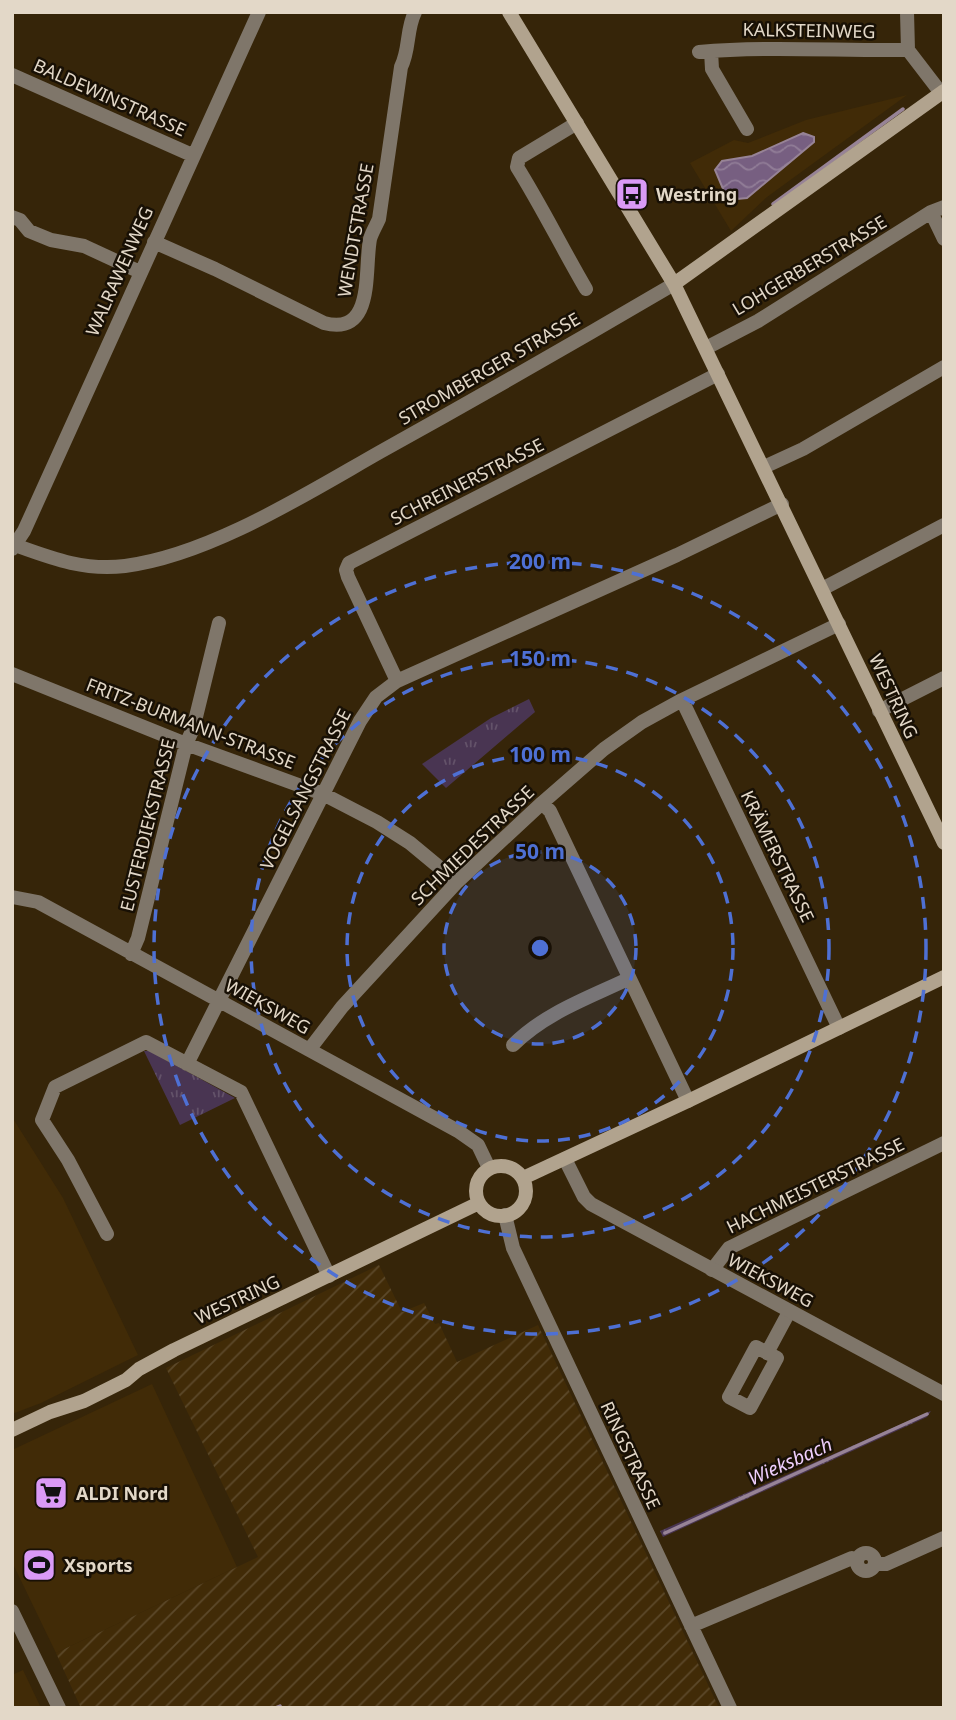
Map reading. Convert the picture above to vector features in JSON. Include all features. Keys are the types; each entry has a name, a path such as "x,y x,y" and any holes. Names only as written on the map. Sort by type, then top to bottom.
{"main road":[{"name":"WESTRING","path":"509,12 674,284 879,710 942,833"},
{"name":"STROMBERGER STRASSE","path":"674,284 942,92"},
{"path":"523,1178 944,977"},
{"path":"508,1167 523,1178 525,1197 514,1212 495,1215 479,1203 477,1183 489,1168 508,1167"},
{"name":"WESTRING","path":"12,1430 96,1395 174,1350 479,1203"}],"street":[{"name":"WENDTSTRASSE","path":"154,242 324,323 348,325 362,306 371,237 379,219 401,67 408,54 410,26 415,12"},
{"path":"906,12 908,50 942,92"},
{"name":"WALRAWENWEG","path":"13,546 23,531 154,242 253,14"},
{"name":"KALKSTEINWEG","path":"747,129 712,69 705,51 786,48 908,50"},
{"name":"BALDEWINSTRASSE","path":"12,75 192,155"},
{"path":"577,123 519,158 517,167 586,289"},
{"name":"LOHGERBERSTRASSE","path":"706,348 758,321 938,210 944,239"},
{"path":"12,217 20,220 29,230 51,240 83,246 140,272"},
{"name":"STROMBERGER STRASSE","path":"13,546 71,565 97,567 135,564 193,549 304,495 674,284"},
{"path":"764,467 803,449 944,367"},
{"name":"SCHREINERSTRASSE","path":"397,681 348,577 346,570 349,563 718,374"},
{"name":"VOGELSANGSTRASSE","path":"187,1064 323,794 376,697 397,681 645,570 782,504"},
{"path":"822,589 944,525"},
{"name":"EUSTERDIEKSTRASSE","path":"131,954 186,744 193,729 219,623"},
{"name":"SCHMIEDESTRASSE","path":"309,1050 342,1007 457,882 604,749 642,722 682,700 839,624"},
{"name":"FRITZ-BURMANN-STRASSE","path":"12,674 186,744 323,794 377,822 410,843 457,882"},
{"path":"879,710 944,678"},
{"name":"KRÄMERSTRASSE","path":"682,700 839,1028"},
{"path":"542,803 550,811 688,1101"},
{"name":"WIEKSWEG","path":"12,897 38,902 458,1131 478,1145 489,1168"},
{"path":"513,1045 528,1029 545,1018 628,979"},
{"path":"107,1234 68,1160 42,1120 46,1104 55,1087 146,1042 241,1092 329,1276"},
{"name":"HACHMEISTERSTRASSE","path":"712,1270 729,1248 944,1143"},
{"name":"WIEKSWEG","path":"565,1159 584,1197 591,1204 944,1394"},
{"name":"RINGSTRASSE","path":"505,1215 513,1248 730,1708"},
{"path":"767,1353 789,1311"},
{"path":"691,1626 852,1558 857,1560 862,1553 874,1556 875,1564 886,1564 944,1538"},
{"path":"12,1611 59,1708"}],"shaded area":[{"path":"907,95 767,197 731,231 690,163 734,140 748,143 806,120"},
{"path":"12,1117 63,1198 138,1355 41,1403 12,1414"},
{"path":"379,1265 402,1312 424,1303 435,1324 439,1323 457,1362 538,1325 719,1708 81,1708 56,1653 258,1557 166,1368"},
{"path":"152,1384 237,1567 56,1653 12,1562 12,1450"},
{"path":"23,1670 41,1708 12,1708 12,1675"}],"green space":[{"path":"529,699 535,712 446,788 422,764 491,718"},
{"path":"144,1051 150,1051 235,1098 180,1125"},
{"path":"931,1411 927,1417 663,1537 660,1531"}],"water":[{"path":"803,133 814,137 814,142 747,198 726,196 715,170 722,161 752,156"}],"waterway":[{"path":"773,204 903,109"},
{"name":"Wieksbach","path":"665,1533 927,1414"},
{"name":"Wieksbach","path":"275,1708 280,1706"}],"place":[{"name":"Westring","path":"632,194"},
{"name":"ALDI Nord","path":"51,1493"},
{"name":"Xsports","path":"39,1565"}]}
